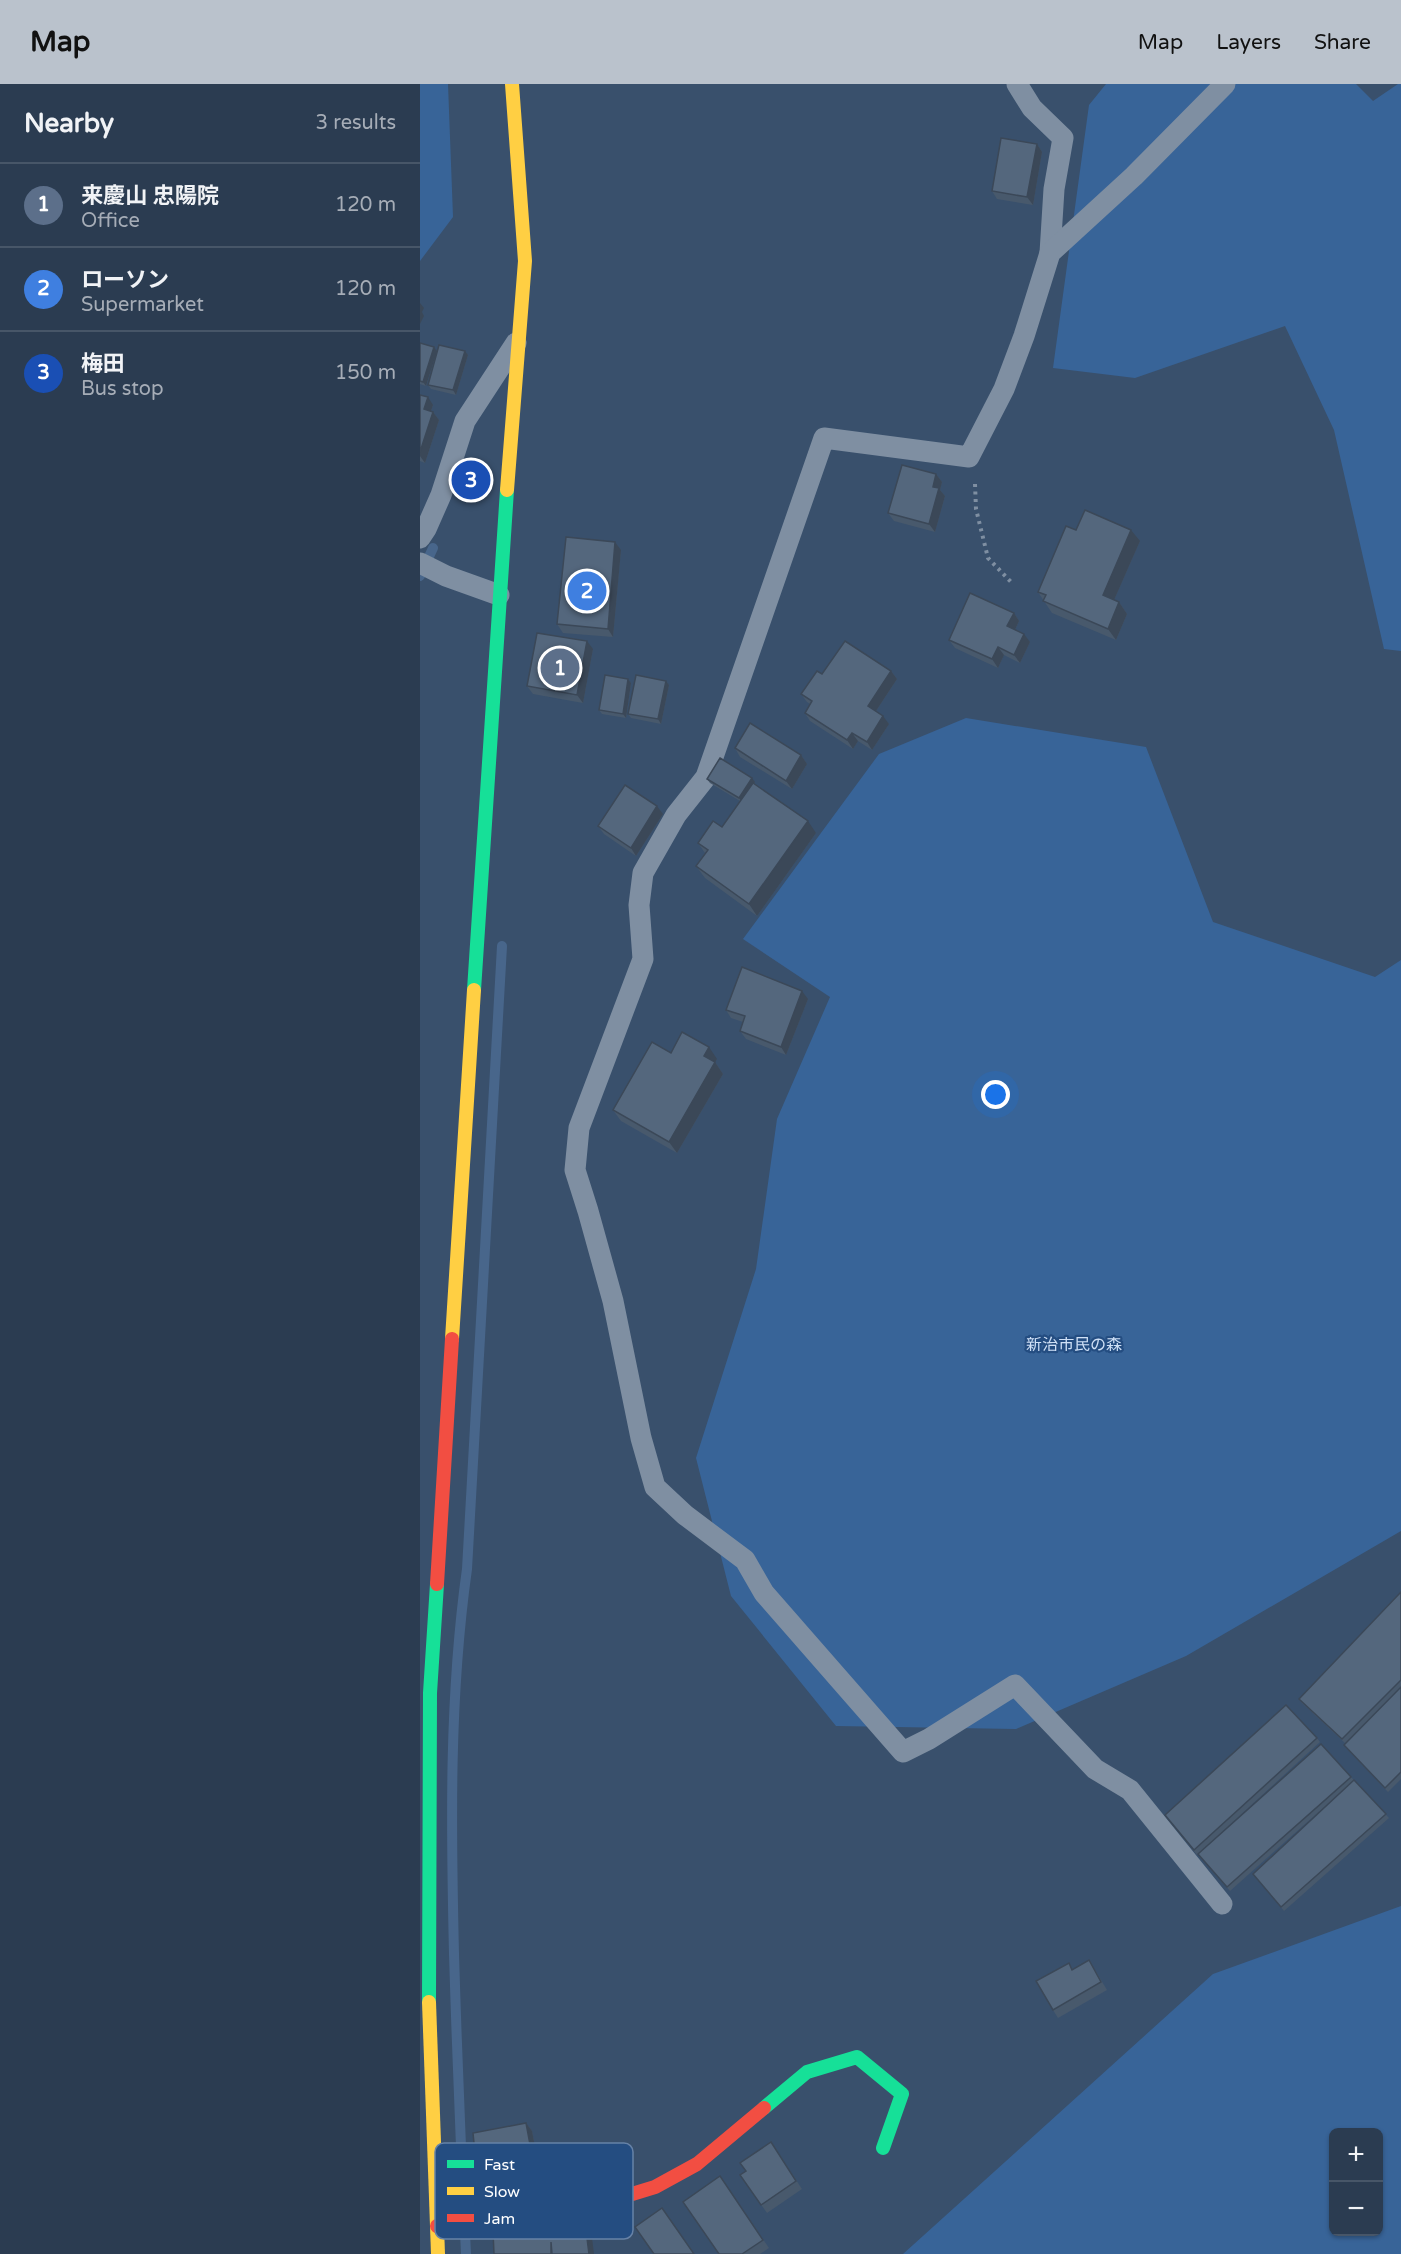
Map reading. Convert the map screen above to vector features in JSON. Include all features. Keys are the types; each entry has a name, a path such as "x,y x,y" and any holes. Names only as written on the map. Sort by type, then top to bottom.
{"street":[{"path":"435,2173 428,1988 425,1756 499,595 525,261 512,84"},
{"path":"633,2194 655,2187 697,2164 807,2072 856,2057 902,2094 883,2148"},
{"path":"437,2239 438,2254"}],"lane":[{"path":"1017,84 1032,108 1063,138 1054,189 1050,253 1024,336 1004,389 969,457 824,438 706,777 676,815 642,873 639,905 643,959 579,1128 574,1170 588,1210 613,1301 641,1437 655,1487 685,1515 745,1560 764,1593 903,1752 929,1739 1015,1685 1095,1769 1130,1790 1222,1904"},
{"path":"1050,253 1134,176 1226,84"},
{"path":"420,538 441,495 465,421 519,339"},
{"path":"420,564 499,595"}],"path":[{"path":"969,457 975,482 976,509 988,558 1011,582"}],"green space":[{"path":"420,84 448,84 453,217 420,261"},
{"path":"1106,84 1356,84 1373,101 1401,84 1401,651 1384,649 1334,430 1285,326 1135,378 1053,368 1089,105"},
{"name":"新治市民の森","path":"966,718 1146,747 1213,922 1375,977 1401,960 1401,1531 1186,1656 1016,1729 836,1726 731,1596 696,1458 756,1269 777,1119 830,997 743,939 879,754"},
{"path":"1401,1906 1401,2254 903,2254 1213,1974"}],"building":[{"path":"1001,138 1037,144 1027,197 992,191"},
{"path":"420,343 434,347 423,382 420,381"},
{"path":"439,345 465,351 453,390 428,385"},
{"path":"420,395 428,397 424,409 433,412 420,452"},
{"path":"902,465 936,474 933,487 939,488 929,524 888,513"},
{"path":"1085,510 1131,530 1103,595 1119,602 1108,629 1043,601 1046,595 1038,592 1066,526 1076,530"},
{"path":"566,537 615,542 608,629 557,624"},
{"path":"970,593 1014,613 1007,626 1024,634 1014,655 998,647 992,659 949,640"},
{"path":"537,633 587,641 577,695 527,686"},
{"path":"845,641 891,671 868,706 883,716 867,742 852,733 847,740 805,713 812,701 801,694 817,671 822,674"},
{"path":"605,675 628,679 623,714 599,710"},
{"path":"636,675 666,681 658,719 628,714"},
{"path":"750,723 801,755 786,781 735,748"},
{"path":"720,758 752,778 739,798 707,779"},
{"path":"753,783 808,821 749,904 696,866 708,850 698,843 713,821 722,827"},
{"path":"625,785 657,806 631,848 598,826"},
{"path":"742,967 802,991 781,1047 740,1031 745,1016 726,1010"},
{"path":"682,1032 709,1047 704,1056 715,1062 669,1142 613,1110 652,1042 671,1053"},
{"path":"1401,1592 1401,1680 1342,1739 1299,1699"},
{"path":"1401,1687 1401,1772 1385,1788 1344,1745"},
{"path":"1286,1705 1317,1738 1194,1850 1165,1815"},
{"path":"1321,1744 1351,1777 1227,1887 1198,1854"},
{"path":"1354,1780 1386,1814 1281,1907 1253,1874"},
{"path":"1089,1960 1101,1982 1053,2010 1036,1981 1069,1963 1072,1970"},
{"path":"526,2123 530,2143 474,2143 473,2133"},
{"path":"771,2142 796,2181 761,2205 740,2175 746,2171 740,2163"},
{"path":"720,2176 763,2240 742,2254 719,2254 683,2202"},
{"path":"662,2208 694,2254 654,2254 635,2227"},
{"path":"493,2239 587,2239 589,2254 552,2254 551,2242 551,2254 494,2254"}],"waterway":[{"path":"420,576 433,548"},
{"path":"461,2143 452,1858 454,1713 467,1569 502,946"},
{"path":"465,2239 466,2254"}],"traffic: fast":[{"path":"474,990 507,490"},
{"path":"429,2002 430,1693 437,1584"},
{"path":"764,2108 807,2072 857,2057 902,2094 883,2148"}],"traffic: slow":[{"path":"507,490 525,261 512,84"},
{"path":"452,1339 474,990"},
{"path":"429,2002 435,2170"},
{"path":"437,2239 438,2254"}],"traffic: jam":[{"path":"437,1584 452,1339"},
{"path":"633,2194 655,2187 697,2164 764,2108"}],"place":[{"name":"梅田","path":"471,480"},
{"name":"ローソン","path":"587,591"},
{"name":"来慶山 忠陽院","path":"560,668"}]}
